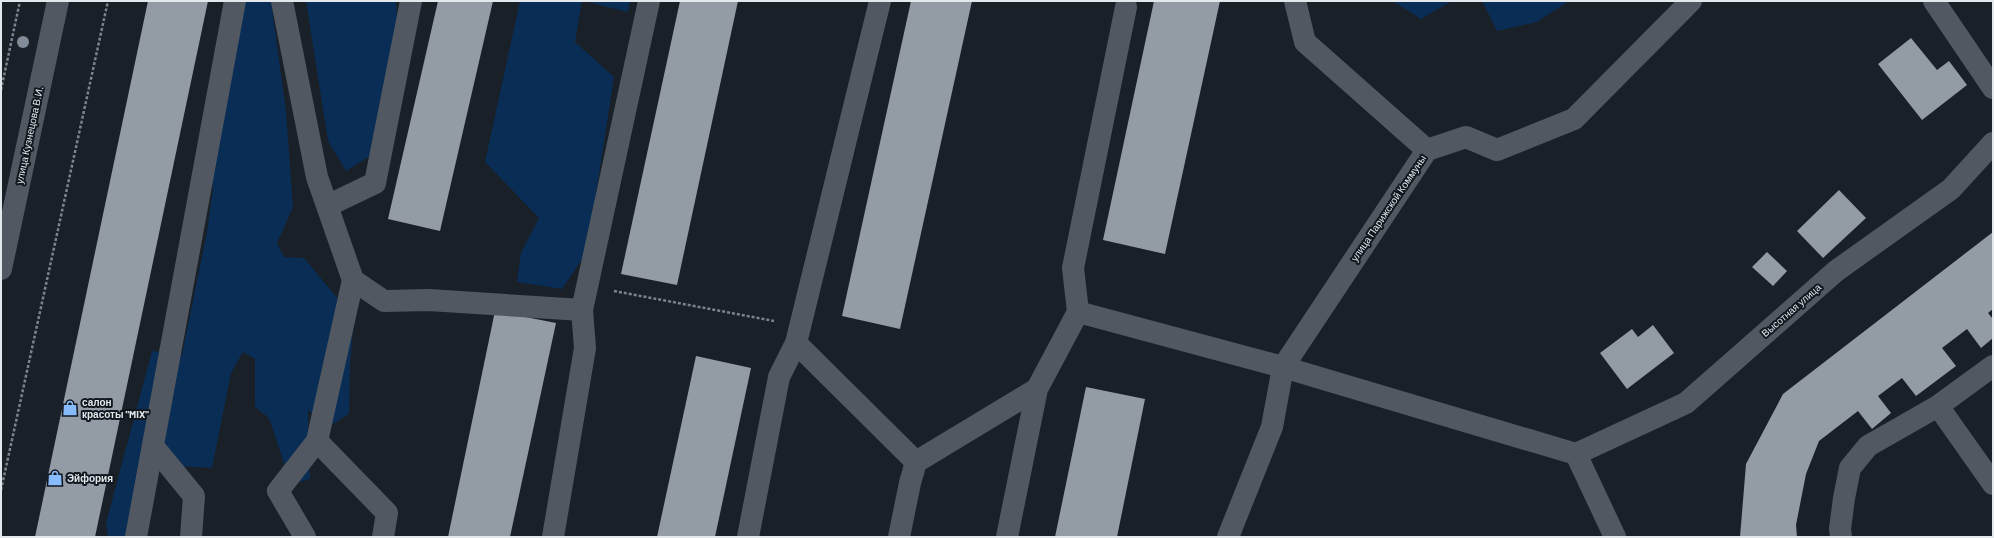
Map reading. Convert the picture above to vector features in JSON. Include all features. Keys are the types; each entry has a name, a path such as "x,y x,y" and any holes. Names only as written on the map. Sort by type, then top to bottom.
{"street":[{"name":"улица Кузнецова В.И.","path":"1,268 58,1"},
{"path":"136,537 234,1"},
{"path":"282,1 317,178 353,280 317,441 278,491 305,537"},
{"path":"327,206 375,183 411,1"},
{"path":"553,537 585,348 582,310 649,1"},
{"path":"748,537 780,377 798,334 880,1"},
{"path":"1295,1 1305,42 1427,150"},
{"name":"улица Парижской Коммуны","path":"1228,537 1272,427 1283,367 1427,150 1466,137 1497,150 1574,119 1691,1"},
{"path":"1934,1 1993,88"},
{"path":"1007,537 1037,389 1078,312 1073,268 1126,7"},
{"name":"Высотная улица","path":"1576,454 1686,403 1836,271 1951,189 1993,143"},
{"path":"353,280 384,300 430,300 582,310"},
{"path":"1078,312 1283,367 1576,454 1614,537"},
{"path":"798,334 916,462"},
{"path":"1841,537 1844,498 1850,468 1868,446 1938,406 1993,366"},
{"path":"899,537 910,483 916,462 1037,389"},
{"path":"1938,406 1993,484"},
{"path":"317,441 387,513 383,537"},
{"path":"153,446 194,496 192,537"}],"path":[{"path":"1,90 20,1"},
{"path":"1,490 108,1"},
{"path":"587,286 798,334"}],"shaded area":[{"path":"230,1 271,1 286,111 293,207 277,243 284,257 304,258 354,318 350,364 349,414 328,427 308,410 310,479 291,484 269,418 255,407 255,359 243,352 231,373 212,468 177,466 157,446 126,537 108,537 106,523 152,351 182,355 207,232 213,189 204,132"},
{"path":"306,1 396,1 397,17 370,156 346,171 328,141"},
{"path":"520,1 582,1 575,42 614,77 587,252 562,289 517,282 521,253 539,218 485,162"},
{"path":"583,1 630,1 628,12"},
{"path":"1393,1 1452,1 1421,19"},
{"path":"1482,1 1569,1 1537,22 1497,31"}],"building":[{"path":"148,1 208,1 95,537 35,537"},
{"path":"438,1 493,1 440,231 388,219"},
{"path":"680,1 738,1 677,285 621,274"},
{"path":"911,1 972,1 900,329 842,316"},
{"path":"1154,1 1220,1 1165,254 1103,240"},
{"path":"1911,38 1937,70 1949,61 1967,85 1922,120 1878,64"},
{"path":"1839,190 1866,218 1823,258 1797,231"},
{"path":"1993,232 1993,309 1988,313 1993,319 1993,338 1981,348 1967,329 1942,348 1956,366 1916,396 1902,378 1878,396 1891,413 1872,429 1858,411 1819,441 1806,474 1796,525 1797,537 1740,537 1746,464 1783,394"},
{"path":"1767,252 1787,271 1773,286 1752,267"},
{"path":"495,311 556,323 510,537 448,537"},
{"path":"1653,325 1674,353 1627,389 1600,353 1632,329 1638,337"},
{"path":"696,356 751,368 715,537 657,537"},
{"path":"1086,387 1145,399 1117,537 1055,537"}],"place":[{"name":"салон красоты \"MIX\"","path":"70,408"},
{"name":"Эйфория","path":"55,478"}]}
